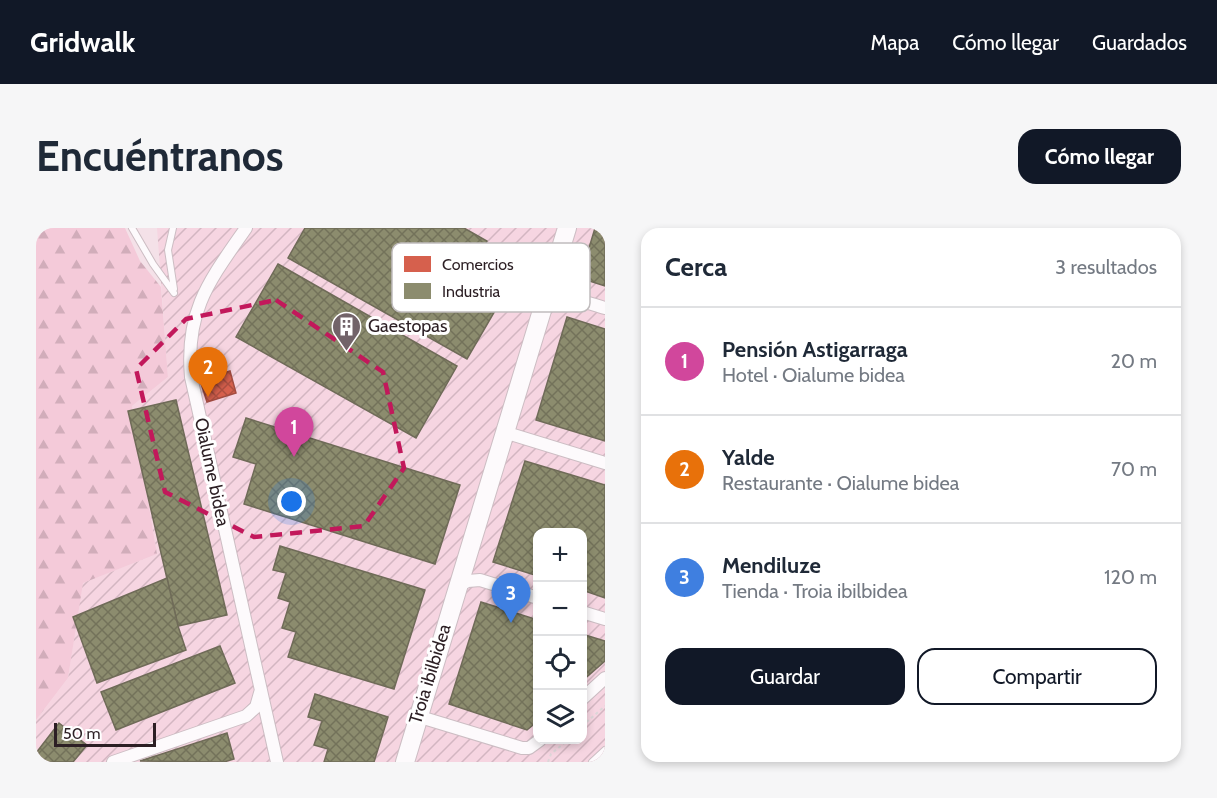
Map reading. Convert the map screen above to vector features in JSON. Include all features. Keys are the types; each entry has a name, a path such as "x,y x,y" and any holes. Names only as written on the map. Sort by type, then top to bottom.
{"street":[{"name":"Oialume bidea","path":"246,228 202,296 192,328 190,361 191,377 277,762"},
{"name":"Troia ibilbidea","path":"562,243 567,228"},
{"path":"590,304 605,308"},
{"name":"Troia ibilbidea","path":"405,762 417,716 541,312"},
{"path":"504,432 605,463"},
{"path":"457,586 468,581 480,580 533,597"},
{"path":"587,614 605,619"},
{"path":"587,694 605,678"},
{"path":"113,762 246,716 256,707 260,692"},
{"path":"417,716 516,746 529,748 534,744"},
{"path":"528,762 529,748"}],"lane":[{"path":"132,228 153,264 174,293 168,250 173,228"},
{"path":"592,762 605,750"}],"path":[{"path":"587,722 605,706"},
{"path":"548,762 551,754 563,744"}],"highlighted area":[{"path":"276,300 383,372 404,468 364,526 254,537 165,492 136,369 186,319"}],"shaded area":[{"path":"157,228 605,228 605,762 36,762 36,720 68,678 82,583 157,554 132,406 168,377"}],"green space":[{"path":"36,228 125,228 140,261 161,287 168,377 132,406 157,554 83,583 68,678 36,720"}],"building: Comercios":[{"path":"230,371 236,393 207,402 200,380"}],"building: Industria":[{"path":"305,228 464,228 487,241 486,243 392,243 392,312 494,312 467,359 288,258"},
{"path":"595,228 605,228 605,286 590,281 590,245"},
{"name":"Gaestopas","path":"278,264 457,366 416,438 236,337"},
{"path":"567,317 605,329 605,441 536,420"},
{"path":"176,400 227,615 178,626 128,411"},
{"path":"246,418 460,485 435,564 244,504 256,464 233,457"},
{"path":"525,461 605,485 605,598 587,592 587,528 533,528 533,574 493,562"},
{"path":"280,546 425,590 394,689 288,657 296,632 282,628 290,602 278,598 286,573 273,570"},
{"path":"167,578 186,650 97,683 73,617"},
{"path":"481,602 533,618 533,725 527,730 449,704"},
{"path":"587,636 605,641 605,661 587,677"},
{"path":"220,646 235,683 116,730 101,692"},
{"path":"315,694 388,717 374,762 324,762 328,749 314,745 322,721 308,717"},
{"path":"59,723 87,745 73,762 36,762 36,753"},
{"path":"227,733 234,759 224,762 140,761"}],"place":[{"name":"Gaestopas","path":"347,352"},
{"name":"Yalde","path":"208,397"},
{"name":"Pensión Astigarraga","path":"294,457"},
{"name":"Mendiluze","path":"511,623"}]}
